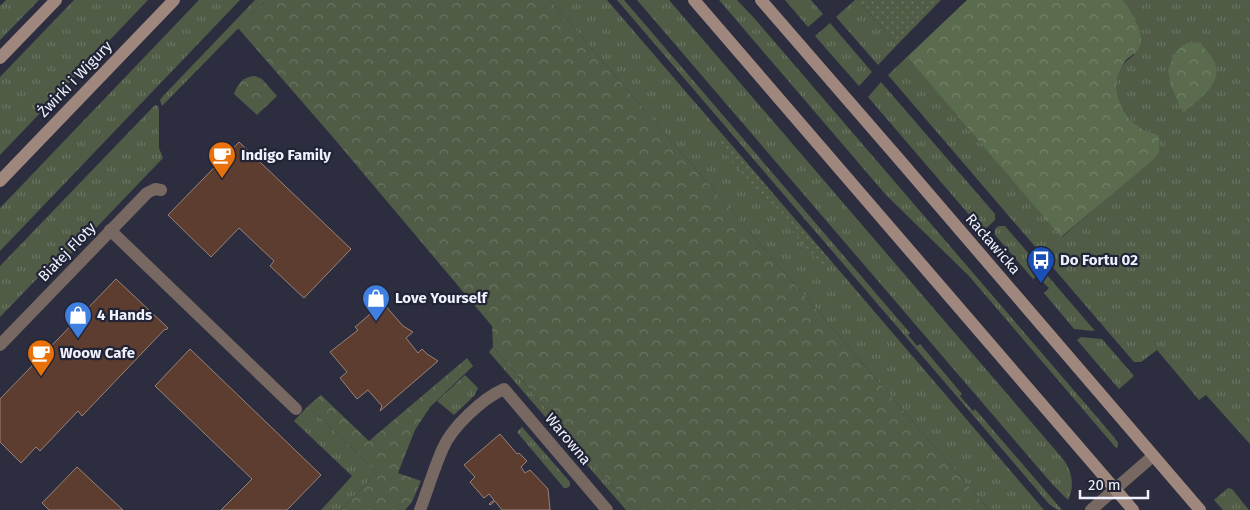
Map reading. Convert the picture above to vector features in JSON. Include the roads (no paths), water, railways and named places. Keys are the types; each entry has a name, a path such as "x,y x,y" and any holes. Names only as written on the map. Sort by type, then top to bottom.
{"main road":[{"path":"0,58 56,0"},
{"name":"Żwirki i Wigury","path":"0,181 174,0"},
{"path":"694,0 1133,510"},
{"name":"Racławicka","path":"761,0 1200,510"}],"street":[{"name":"Białej Floty","path":"0,345 146,193 155,189 161,190"},
{"path":"110,230 296,409"},
{"name":"Warowna","path":"420,510 444,446 472,411 494,393 504,388 607,510"},
{"path":"1091,510 1153,456"}],"place":[{"name":"Indigo Family","path":"222,179"},
{"name":"Do Fortu 02","path":"1041,284"},
{"name":"Love Yourself","path":"376,322"},
{"name":"4 Hands","path":"78,339"},
{"name":"Woow Cafe","path":"41,377"}]}
